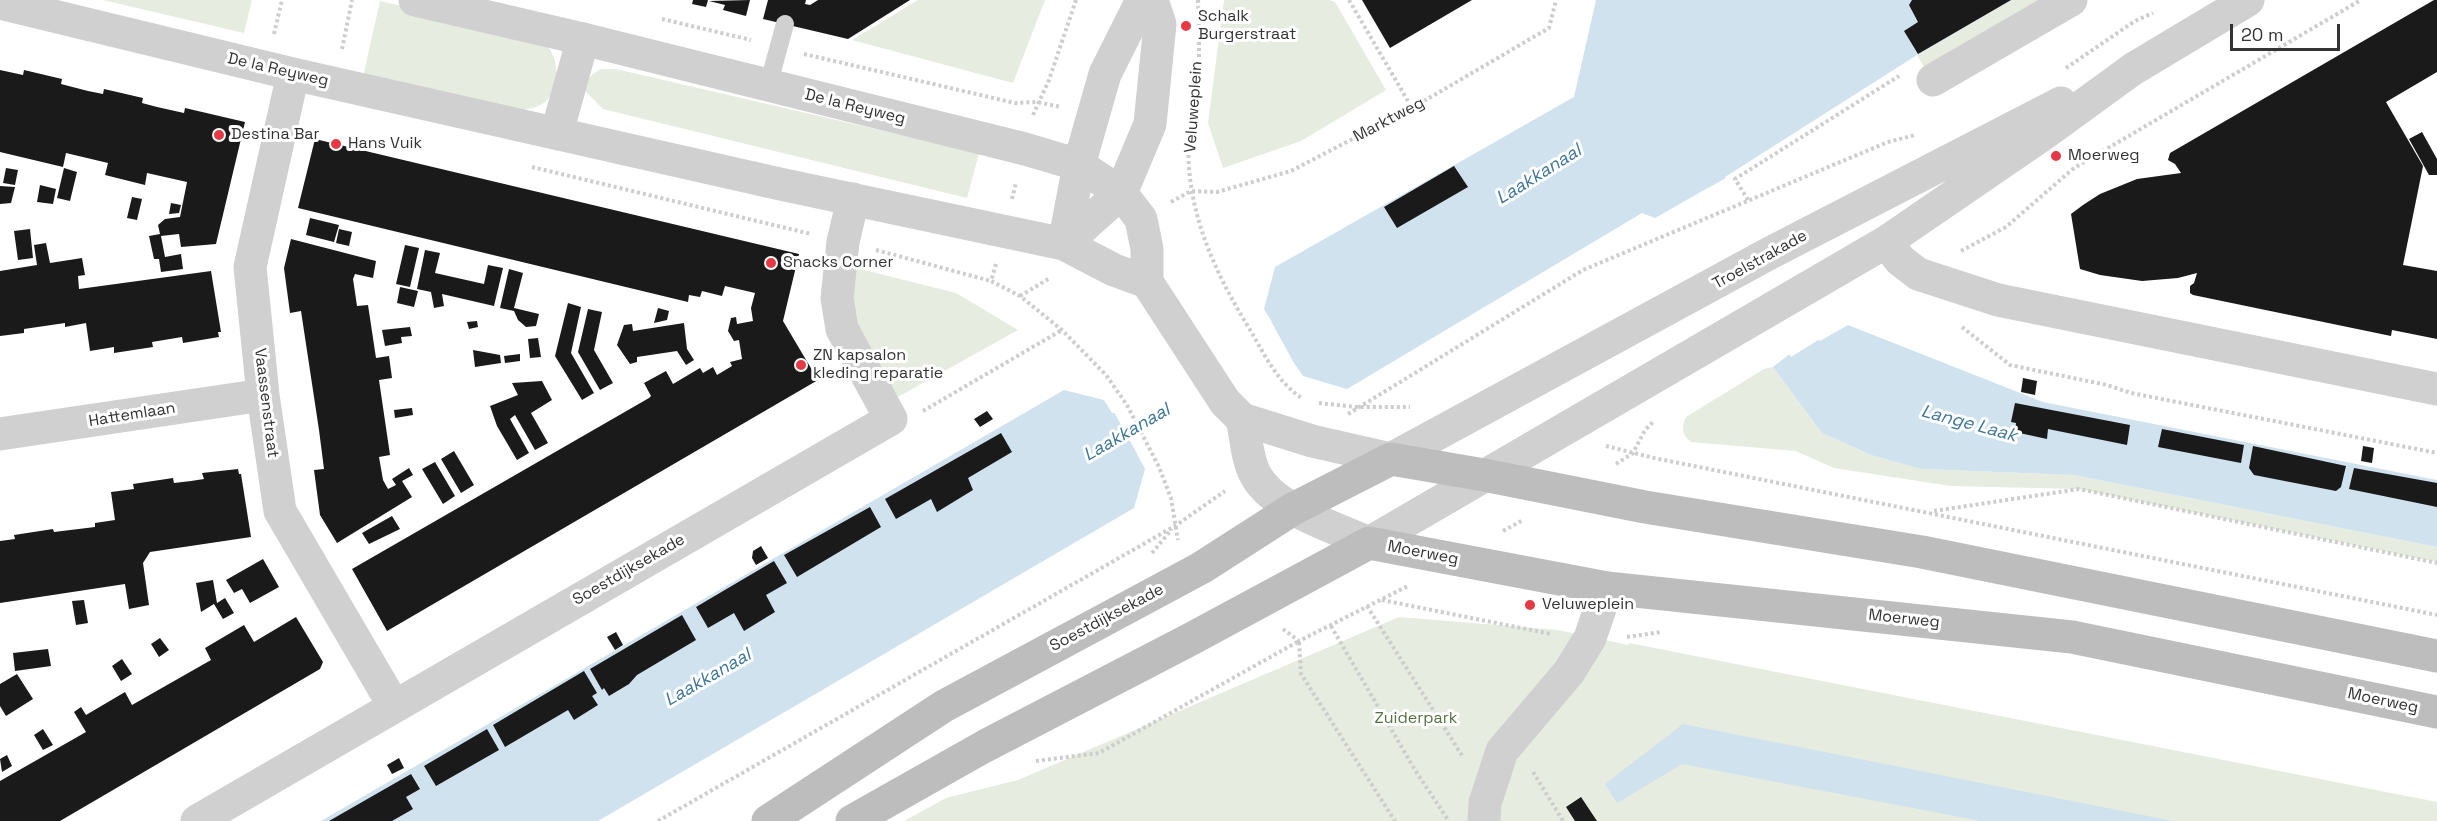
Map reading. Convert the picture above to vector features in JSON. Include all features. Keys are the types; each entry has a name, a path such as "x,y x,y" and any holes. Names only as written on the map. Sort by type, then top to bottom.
{"main road":[{"path":"1293,508 1391,459 1645,507 1922,552 2437,656"},
{"name":"Soestdijksekade","path":"768,821 944,706 1201,568 1293,508"},
{"path":"852,821 985,746 1369,543"},
{"name":"Moerweg","path":"1369,543 1607,588 2072,637 2437,712"}],"street":[{"name":"De la Reyweg","path":"415,0 1025,149 1079,165 1121,193"},
{"path":"1064,244 1079,165 1105,74 1142,0"},
{"path":"1064,244 1121,193 1150,124 1160,24 1152,0"},
{"path":"1933,80 2071,0"},
{"name":"Troelstrakade","path":"1484,475 1557,435 1886,242 2045,133 2133,69 2248,0"},
{"name":"De la Reyweg","path":"0,3 293,74 1064,244"},
{"path":"557,132 582,39"},
{"name":"Troelstrakade","path":"1391,459 1770,253 2032,116 2133,69"},
{"name":"Vaassenstraat","path":"293,74 250,267 263,395 280,511 394,706"},
{"path":"1121,193 1142,219 1147,249 1147,282 1199,365 1233,411 1254,472 1265,491 1293,508 1369,543 1484,475"},
{"path":"853,199 843,242 837,298 842,329 891,419"},
{"path":"1886,242 1900,260 1918,274 1998,300 2437,389"},
{"path":"1064,244 1114,270 1147,282"},
{"name":"Hattemlaan","path":"0,434 263,395"},
{"path":"1233,411 1312,441 1391,459"},
{"name":"Soestdijksekade","path":"197,821 891,419"},
{"path":"1489,815 1502,752 1569,672 1590,638 1607,588"}],"lane":[{"path":"768,86 785,24"}],"path":[{"name":"Veluweplein","path":"1197,0 1197,101 1189,135 1191,191 1203,236 1231,299 1275,374"},
{"path":"1349,0 1412,108"},
{"name":"Marktweg","path":"1191,191 1217,192 1291,171 1412,108 1549,28 1556,0"},
{"path":"1918,274 2006,227 2074,168 2361,0"},
{"path":"652,16 1015,103 1037,102"},
{"path":"1748,200 1735,179 1908,70 1933,80"},
{"path":"1356,407 1583,270 1741,203"},
{"path":"1958,287 1951,319 2010,365 2107,385 2131,393 2437,453"},
{"path":"891,419 907,421 1062,330"},
{"path":"658,821 1175,526 1171,498 1159,466 1126,405"},
{"path":"1633,453 2437,615"},
{"path":"1930,512 2079,489 2437,563"},
{"path":"1381,600 1519,629 1565,636 1620,638 1663,631"},
{"path":"1449,821 1415,770 1331,626 1367,606 1457,746 1489,815"},
{"path":"1032,762 1099,753 1299,641 1301,674 1395,821"}],"green space":[{"path":"103,0 252,0 244,33"},
{"path":"918,0 1045,0 1013,83 852,40"},
{"path":"1224,0 1329,0 1335,2 1386,90 1301,141 1223,168 1208,123"},
{"path":"2012,0 2050,0 1927,72 1917,55"},
{"path":"380,1 534,36 551,51 556,65 556,82 550,96 537,107 509,111 363,77"},
{"path":"601,69 616,69 979,153 967,198 603,109 586,92 589,78"},
{"path":"856,268 956,293 1018,330 896,398 863,350 848,291"},
{"path":"1773,367 1822,433 1871,455 1921,469 2074,475 2437,547 2437,562 2079,489 1951,486 1834,468 1796,451 1691,442 1686,437 1683,424 1686,417 1764,369"},
{"name":"Zuiderpark","path":"1399,617 1558,630 1628,645 1629,643 2437,802 2437,821 904,821 946,798 1018,780"}],"water":[{"path":"1596,0 2012,0 1917,55 1725,177 1820,341 1848,325 2043,402 2437,480 2437,547 2074,475 1921,469 1871,455 1822,433 1773,367 1791,353 1697,194 1655,218 1642,213 1347,389 1303,376 1292,363 1140,448 1136,452 1145,469 1134,508 598,821 321,821 1064,390 1104,400 1112,413 1119,413 1270,325 1272,322 1264,309 1275,267 1574,97"},
{"path":"1683,724 2173,821 1981,821 1682,764 1617,803 1605,784"}],"pier":[{"path":"1726,178 1820,339 1791,357 1697,194"},
{"path":"1272,323 1294,363 1136,452 1114,412"}],"building":[{"path":"693,0 708,0 706,7 692,4"},
{"path":"750,0 746,16 723,10 725,5 709,1"},
{"path":"768,0 806,0 805,4 810,5 818,0 910,0 848,39 763,19"},
{"path":"1362,0 1472,0 1390,48"},
{"path":"1912,0 2011,0 1918,54 1904,31 1918,22 1909,5"},
{"path":"2437,0 2437,72 2386,102 2423,166 2403,265 2437,271 2437,339 2392,330 2391,336 2193,295 2190,293 2190,286 2194,283 2197,273 2178,278 2142,281 2100,275 2080,269 2071,214 2100,194 2137,179 2181,173 2175,164 2168,160 2170,153"},
{"path":"0,70 23,75 24,70 62,79 61,84 88,91 103,94 104,89 143,98 142,103 157,107 184,113 185,108 245,122 216,244 181,247 179,234 161,236 165,257 181,254 183,269 161,272 159,259 154,259 149,236 160,234 158,225 165,219 180,217 187,182 147,173 145,185 105,175 108,163 66,153 63,167 0,152"},
{"path":"2422,132 2437,159 2437,175 2429,175 2409,139"},
{"path":"315,139 799,254 783,321 818,380 387,631 352,569 649,398 651,396 644,383 666,371 673,384 700,368 703,373 713,367 717,375 732,366 730,362 742,359 739,340 734,341 728,331 731,318 736,317 737,324 753,321 751,308 755,293 725,286 722,296 702,291 700,297 689,295 688,302 298,208"},
{"path":"1454,166 1468,187 1397,228 1384,207"},
{"path":"6,168 18,170 15,185 3,183"},
{"path":"64,168 77,172 70,201 57,198"},
{"path":"40,185 56,189 53,204 37,202"},
{"path":"0,186 15,187 11,203 0,204"},
{"path":"132,197 142,199 137,220 127,218"},
{"path":"171,203 181,205 179,213 169,214"},
{"path":"310,218 339,225 334,242 306,235"},
{"path":"30,229 33,258 18,260 14,231"},
{"path":"339,229 352,232 349,246 336,243"},
{"path":"291,239 376,261 373,278 355,274 353,279 357,306 368,305 376,358 389,356 392,378 379,380 390,455 379,457 383,480 388,489 396,485 392,479 409,468 413,475 402,481 412,497 337,543 320,515 314,470 324,469 319,430 301,311 290,313 284,268"},
{"path":"46,243 50,263 82,258 85,275 78,276 79,289 211,271 221,332 218,332 219,337 183,343 182,337 152,342 153,347 114,353 114,347 90,351 86,323 65,327 65,323 24,329 24,333 0,336 0,271 37,265 34,245"},
{"path":"405,245 419,248 410,287 396,284"},
{"path":"425,250 440,253 435,273 484,284 488,265 503,268 494,306 442,294 444,306 434,308 431,292 417,289"},
{"path":"509,269 523,273 514,308 539,314 536,326 526,327 518,320 514,311 500,308"},
{"path":"400,287 418,291 414,307 397,303"},
{"path":"568,303 581,307 571,353 594,393 582,400 555,356"},
{"path":"658,308 669,311 667,320 654,323"},
{"path":"588,309 602,312 594,350 613,383 600,390 578,352"},
{"path":"477,321 478,327 469,329 467,322"},
{"path":"684,323 687,349 694,360 686,365 677,351 637,357 637,362 630,364 617,345 624,325 632,324 633,331"},
{"path":"410,327 412,336 401,337 402,343 385,346 382,330"},
{"path":"538,338 541,357 530,358 528,339"},
{"path":"473,350 500,355 501,363 475,367"},
{"path":"520,354 520,361 505,363 504,356"},
{"path":"2023,378 2037,381 2035,395 2021,392"},
{"path":"542,381 552,400 531,413 548,443 535,450 515,415 510,419 529,453 517,460 497,426 490,406 518,395 512,383"},
{"path":"2015,403 2130,425 2127,445 2048,429 2047,439 2015,432 2016,423 2011,422"},
{"path":"412,408 413,415 395,418 394,410"},
{"path":"987,411 993,419 980,427 974,419"},
{"path":"2162,429 2244,445 2241,463 2158,447"},
{"path":"1001,433 1012,452 968,478 973,490 937,512 931,499 896,519 885,499"},
{"path":"2253,446 2346,466 2341,487 2336,491 2254,475 2249,468"},
{"path":"2363,446 2374,448 2372,463 2361,461"},
{"path":"454,451 474,485 461,493 441,459"},
{"path":"435,462 455,496 443,504 422,469"},
{"path":"2354,468 2437,483 2437,507 2349,489"},
{"path":"238,469 241,474 251,537 150,552 143,563 149,605 129,609 125,584 0,603 0,541 15,539 14,535 53,529 54,532 95,527 95,523 115,520 111,492 134,489 133,484 173,478 174,483 191,481 204,479 202,473"},
{"path":"870,507 881,527 797,577 784,555"},
{"path":"392,516 400,529 369,544 362,533"},
{"path":"761,546 768,558 756,565 752,558 753,551"},
{"path":"263,559 279,587 250,603 242,589 234,593 226,580"},
{"path":"774,561 787,583 766,595 775,612 744,631 734,613 708,628 696,607"},
{"path":"213,580 217,603 225,598 234,613 223,619 214,604 201,612 196,583"},
{"path":"84,600 88,623 76,625 72,601"},
{"path":"682,615 696,640 637,675 629,684 609,696 604,688 602,690 590,669"},
{"path":"296,617 323,662 320,669 60,821 0,821 0,781 86,732 74,712 81,707 86,715 125,692 132,705 211,660 205,648 244,625 254,642"},
{"path":"616,632 623,645 615,650 607,637"},
{"path":"160,638 169,650 159,657 151,644"},
{"path":"48,649 51,666 15,671 13,653"},
{"path":"122,659 132,674 121,681 112,666"},
{"path":"584,671 597,693 592,696 598,705 574,720 568,710 505,747 493,725"},
{"path":"17,674 33,699 6,716 0,706 0,684"},
{"path":"43,729 53,745 43,750 34,735"},
{"path":"487,729 499,750 436,786 424,766"},
{"path":"7,755 12,766 2,772 0,759"},
{"path":"399,758 404,768 392,774 387,765"},
{"path":"411,774 420,789 406,797 413,809 392,821 329,821"},
{"path":"1581,797 1597,821 1575,821 1566,807"}],"place":[{"name":"Schalk Burgerstraat","path":"1186,26"},
{"name":"Destina Bar","path":"219,135"},
{"name":"Hans Vuik","path":"336,144"},
{"name":"Moerweg","path":"2056,156"},
{"name":"Snacks Corner","path":"771,263"},
{"name":"ZN kapsalon kleding reparatie","path":"801,365"},
{"name":"Veluweplein","path":"1530,605"}],"water label":[{"name":"Laakkanaal","path":"1539,175"},
{"name":"Lange Laak","path":"1969,424"},
{"name":"Laakkanaal","path":"1127,433"},
{"name":"Laakkanaal","path":"708,678"}]}
